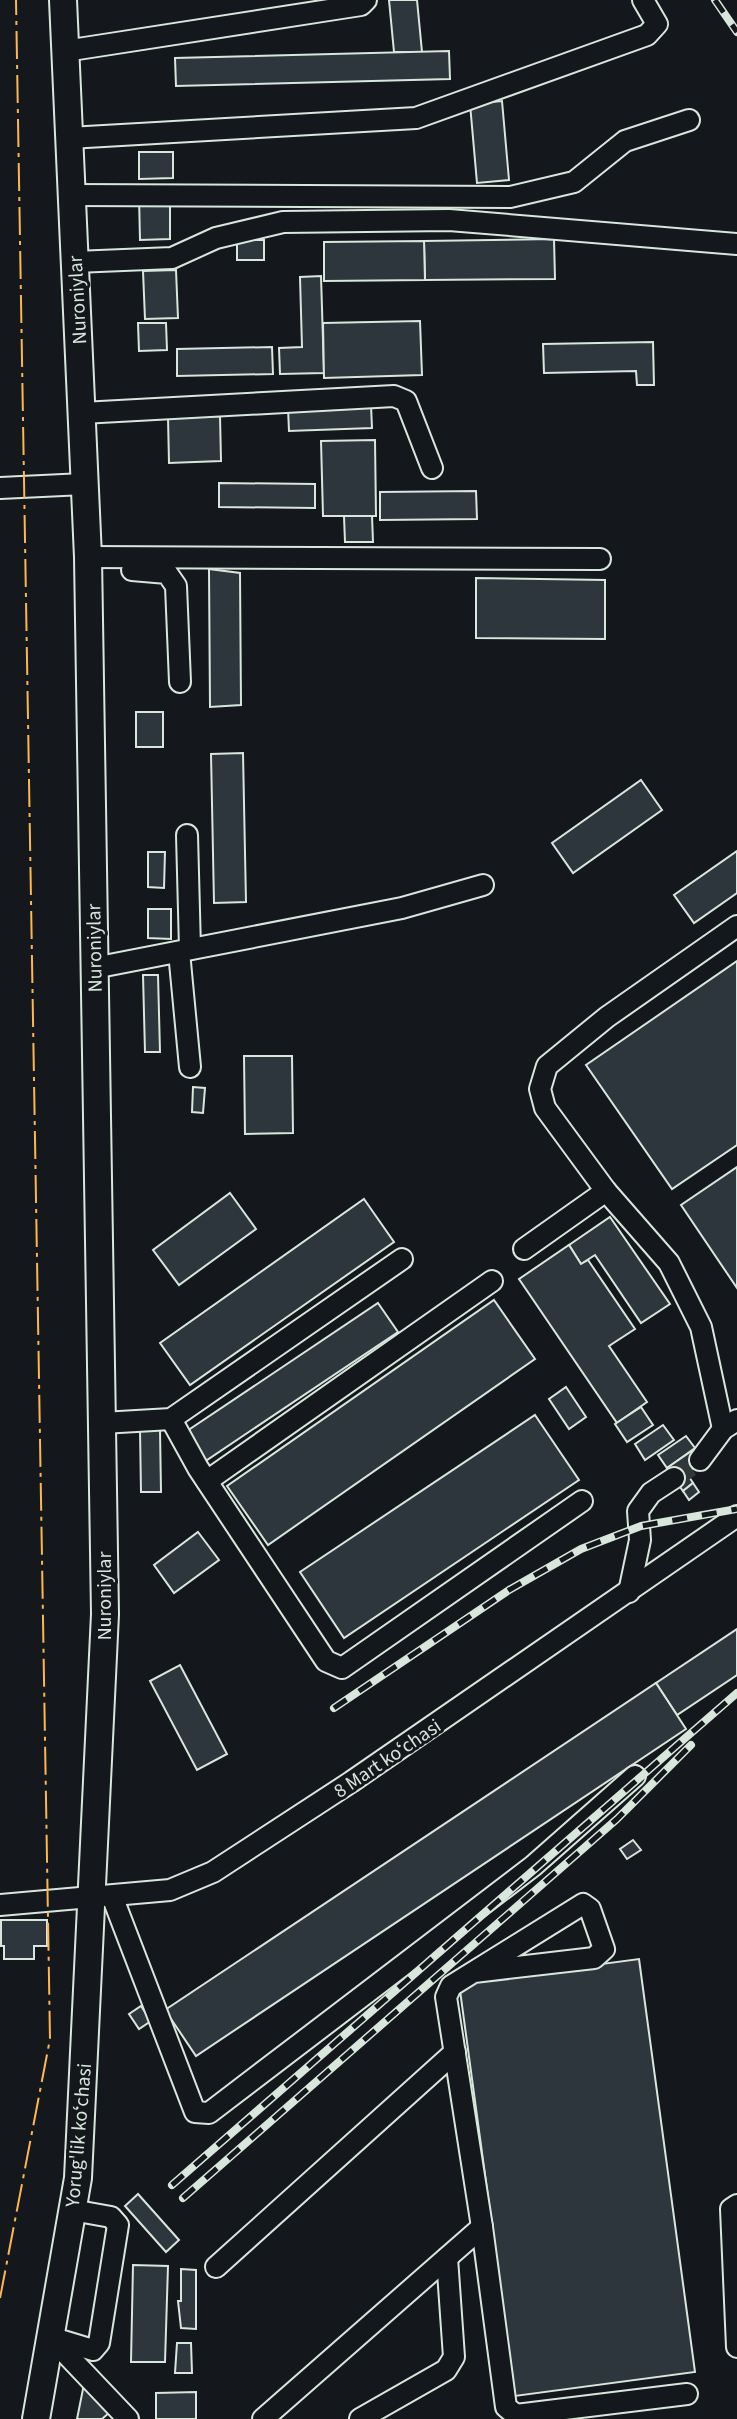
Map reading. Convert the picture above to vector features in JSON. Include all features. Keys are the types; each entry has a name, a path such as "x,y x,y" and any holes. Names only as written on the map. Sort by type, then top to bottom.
{"main road":[{"name":"Nuroniylar","path":"63,0 88,564 105,1614 103,1896"},
{"name":"Yorug'lik koʻchasi","path":"36,2419 78,2178 103,1896"}],"street":[{"path":"65,51 361,5 366,0"},
{"path":"69,138 416,118 647,35 657,24 643,0"},
{"path":"72,195 510,197 574,182 625,141 689,120"},
{"path":"75,262 172,258 216,238 283,222 449,220 737,244"},
{"path":"82,413 394,396 406,401 432,468"},
{"path":"0,488 84,484"},
{"path":"88,564 600,559"},
{"path":"88,564 167,573 176,586 180,682"},
{"path":"187,835 184,950 190,1067"},
{"path":"94,968 402,908 483,885"},
{"path":"700,1460 730,1425 701,1327 669,1263 606,1191 545,1108 540,1089 547,1066 607,1017 737,926"},
{"path":"524,1249 606,1191"},
{"path":"102,1423 171,1419 402,1259"},
{"path":"207,1481 492,1281"},
{"path":"171,1419 207,1481 326,1661 342,1668 582,1501"},
{"path":"629,1592 640,1540 638,1511 651,1493 674,1478"},
{"name":"8 Mart koʻchasi","path":"0,1905 170,1890 213,1872 364,1774 737,1516"},
{"path":"103,1896 195,2112 209,2113 533,1866 635,1776"},
{"path":"474,1972 594,1958 604,1949 590,1909 583,1904 451,1986 446,1997 506,2407 516,2415 687,2394"},
{"path":"216,2267 455,2052"},
{"path":"737,2205 731,2209 737,2347"},
{"path":"50,2337 93,2350 99,2343 118,2225 111,2217 72,2210"},
{"path":"263,2419 482,2227"},
{"path":"360,2419 446,2370 454,2357 447,2258"},
{"path":"50,2337 128,2419"}],"building":[{"path":"389,0 417,0 422,52 394,52"},
{"path":"449,51 450,79 176,86 175,58"},
{"path":"502,101 509,180 477,183 470,104"},
{"path":"139,152 173,152 173,178 139,179"},
{"path":"139,196 170,196 170,239 140,240"},
{"path":"554,239 555,279 425,280 424,241"},
{"path":"237,240 264,240 264,260 237,260"},
{"path":"424,241 425,280 324,281 324,242"},
{"path":"176,270 178,318 145,319 143,271"},
{"path":"321,276 324,373 280,374 279,348 302,347 300,277"},
{"path":"420,321 422,375 324,378 323,323"},
{"path":"138,323 166,323 167,350 139,351"},
{"path":"653,342 654,385 637,385 636,371 544,373 543,344"},
{"path":"272,347 273,374 177,376 177,349"},
{"path":"371,405 372,428 289,431 288,408"},
{"path":"220,416 221,461 169,463 168,417"},
{"path":"375,440 376,516 323,516 321,441"},
{"path":"219,483 315,484 315,508 219,507"},
{"path":"476,491 477,519 380,520 380,492"},
{"path":"344,516 372,516 373,542 345,542"},
{"path":"209,569 240,573 241,705 210,707"},
{"path":"476,578 605,580 605,639 476,638"},
{"path":"136,712 163,712 163,747 136,747"},
{"path":"243,753 246,902 214,903 211,754"},
{"path":"641,780 662,810 573,873 552,843"},
{"path":"737,851 737,893 694,923 674,895"},
{"path":"148,852 165,852 164,888 148,887"},
{"path":"148,909 171,909 171,939 148,938"},
{"path":"737,961 737,1145 672,1189 586,1065"},
{"path":"143,975 158,975 160,1052 145,1052"},
{"path":"244,1056 292,1056 293,1133 245,1134"},
{"path":"193,1087 205,1088 203,1113 192,1112"},
{"path":"737,1167 737,1288 681,1205"},
{"path":"230,1193 256,1229 179,1285 153,1250"},
{"path":"364,1199 394,1242 190,1385 160,1343"},
{"path":"610,1217 670,1304 641,1323 595,1255 581,1264 569,1245"},
{"path":"569,1245 581,1264 588,1260 635,1329 609,1346 647,1402 617,1423 519,1279"},
{"path":"494,1300 535,1359 268,1545 227,1486"},
{"path":"378,1303 398,1332 204,1462 184,1433"},
{"path":"566,1387 586,1417 569,1429 549,1399"},
{"path":"641,1407 653,1425 627,1442 615,1424"},
{"path":"535,1415 579,1480 344,1638 300,1572"},
{"path":"663,1425 674,1440 645,1460 635,1444"},
{"path":"140,1430 160,1430 161,1492 141,1492"},
{"path":"686,1436 695,1448 667,1468 658,1455"},
{"path":"693,1450 702,1462 675,1480 667,1468"},
{"path":"686,1472 693,1483 683,1491 675,1480"},
{"path":"693,1483 699,1492 689,1500 683,1491"},
{"path":"198,1532 219,1560 174,1593 154,1565"},
{"path":"737,1629 737,1675 677,1715 656,1683"},
{"path":"180,1665 227,1754 197,1770 150,1681"},
{"path":"656,1683 686,1729 196,2056 165,2010"},
{"path":"633,1840 641,1850 627,1859 620,1849"},
{"path":"1,1920 47,1920 47,1946 34,1946 34,1959 4,1959"},
{"path":"639,1959 695,2372 515,2396 459,1983"},
{"path":"141,2006 151,2021 139,2029 129,2014"},
{"path":"138,2194 179,2240 166,2252 125,2206"},
{"path":"133,2265 168,2266 165,2362 131,2362"},
{"path":"181,2269 196,2270 196,2329 181,2328 178,2301 181,2301"},
{"path":"177,2343 191,2343 192,2373 175,2373"},
{"path":"84,2384 110,2412 102,2419 77,2419"},
{"path":"196,2392 196,2419 156,2419 156,2393"}],"tunnel":[{"path":"674,1478 700,1460"}],"railway":[{"path":"715,0 737,32"},
{"path":"334,1708 509,1590 581,1549 641,1526 737,1509"},
{"path":"172,2185 737,1693"},
{"path":"183,2198 617,1819 691,1745"}],"power":[{"path":"0,2298 50,2039 16,0"}]}
